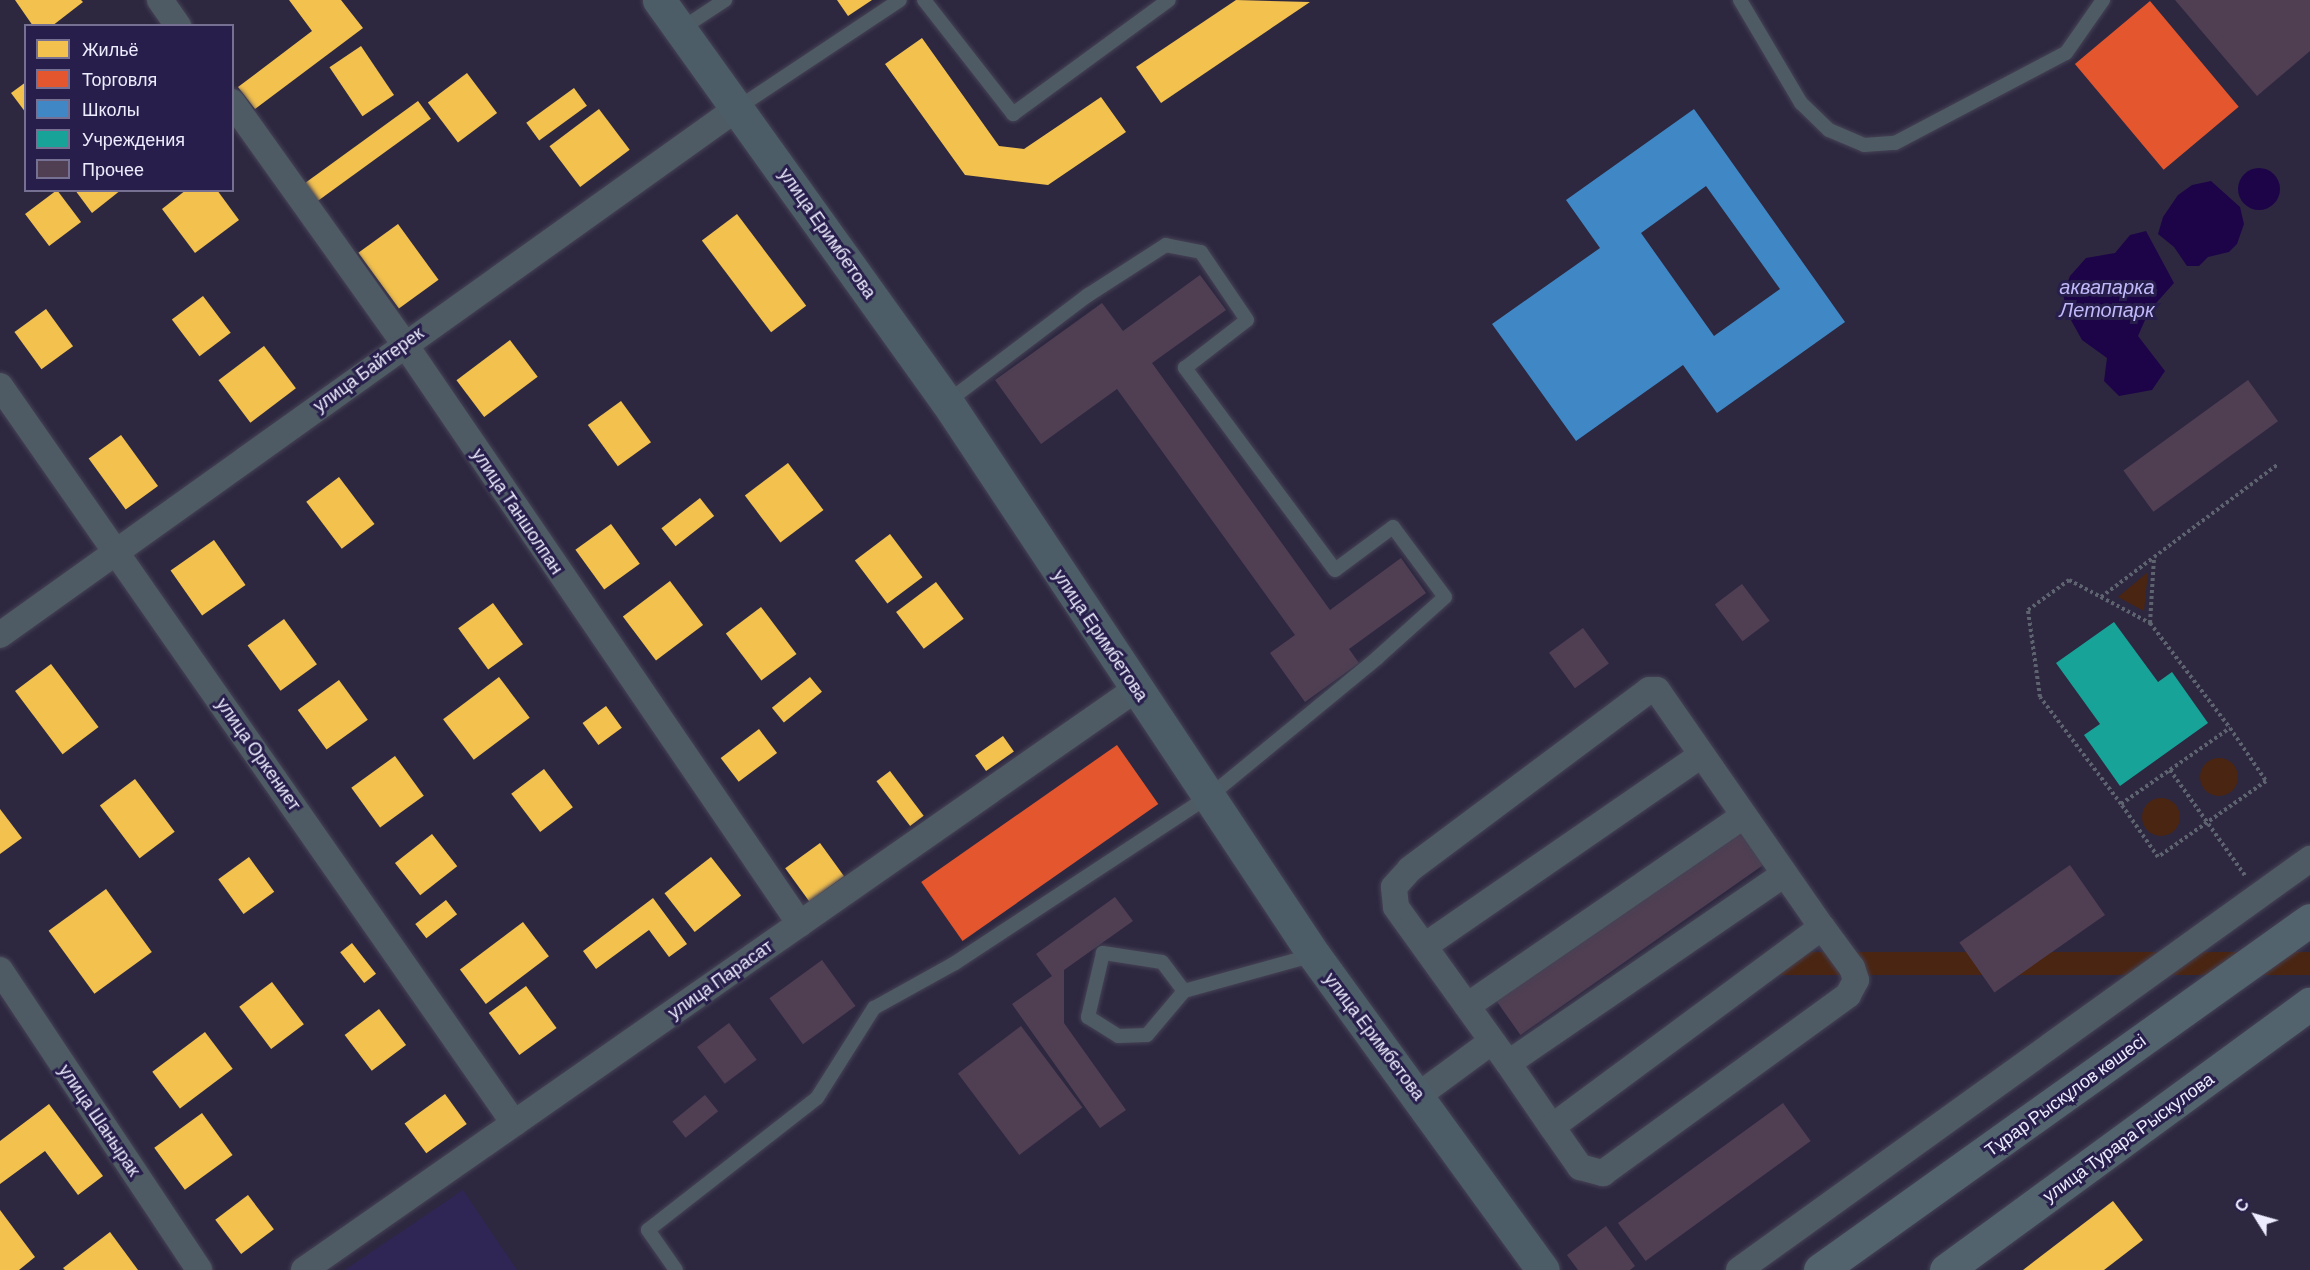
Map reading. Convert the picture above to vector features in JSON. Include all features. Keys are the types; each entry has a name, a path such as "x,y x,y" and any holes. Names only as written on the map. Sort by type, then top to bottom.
{"main road":[{"name":"улица Еримбетова","path":"659,0 739,107 947,402 1136,689 1211,795 1314,955 1419,1095 1543,1270"},
{"name":"Тұрар Рыскұлов көшесі","path":"1820,1270 2310,920"},
{"name":"улица Турара Рыскулова","path":"1946,1270 2310,1004"}],"street":[{"path":"160,0 177,24"},
{"name":"улица Таншолпан","path":"234,105 404,344 800,924"},
{"name":"улица Байтерек","path":"0,635 404,344 739,107"},
{"name":"улица Оркениет","path":"0,386 118,550 514,1123"},
{"name":"улица Парасат","path":"304,1270 1136,689"},
{"path":"1649,690 1657,690 1664,696 1743,816 1783,875 1852,968 1856,980 1848,995 1603,1173 1580,1167 1491,1042 1426,945 1396,907 1394,887 1410,869 1649,690"},
{"path":"1426,945 1701,754"},
{"path":"1467,1006 1743,816"},
{"path":"1739,1270 2310,859"},
{"path":"1508,1063 1783,875"},
{"path":"1552,1127 1822,927"},
{"name":"улица Шанырак","path":"0,970 199,1270"},
{"path":"1419,1095 1491,1042"}],"lane":[{"path":"681,29 725,0"},
{"path":"739,107 900,0"},
{"path":"924,0 1013,114 1169,0"},
{"path":"1740,0 1801,103 1829,130 1864,145 1894,142 2066,53 2103,0"},
{"path":"676,1270 648,1230 817,1098 874,1008 955,963 1211,795 1377,658 1445,597 1394,527 1335,570 1185,368 1247,320 1202,252 1166,245 1088,295 947,402"},
{"path":"1184,991 1162,962 1103,953 1088,1017 1118,1036 1147,1035 1184,991 1314,955"}],"path":[{"path":"2101,597 2277,465"},
{"path":"2150,623 2154,557"},
{"path":"2068,580 2150,623 2230,728 2266,781 2158,857 2040,697 2028,610 2068,580"},
{"path":"2121,804 2230,728"},
{"path":"2170,770 2259,895"}],"shaded area":[{"path":"2148,572 2144,611 2118,597"},
{"path":"2219,758 2232,764 2238,777 2232,790 2219,796 2206,790 2200,777 2206,764"},
{"path":"2161,798 2174,804 2180,817 2174,830 2161,836 2148,830 2142,817 2148,804"},
{"path":"1763,952 2310,952 2310,975 1763,975"},
{"path":"463,1190 517,1270 345,1270"}],"water":[{"path":"2259,168 2267,169 2274,174 2279,181 2279,197 2274,204 2267,209 2259,210 2251,209 2244,204 2239,197 2238,189 2239,181 2244,174 2251,169"},
{"path":"2211,181 2240,207 2244,224 2237,244 2229,252 2208,257 2199,266 2187,266 2174,247 2158,234 2163,217 2178,195 2192,185"},
{"name":"аквапарка Летопарк","path":"2146,231 2174,283 2149,311 2138,336 2165,371 2152,390 2119,396 2104,381 2107,358 2082,340 2067,313 2063,294 2070,276 2086,258 2115,253 2130,235"}],"building: Жильё":[{"path":"15,0 81,0 83,2 55,24 32,24"},
{"path":"289,0 341,0 363,28 255,109 238,87 312,31"},
{"path":"837,0 872,0 848,16"},
{"path":"1236,0 1310,2 1161,103 1136,67"},
{"path":"922,38 999,146 1024,149 1101,97 1126,132 1048,185 965,175 885,64"},
{"path":"361,46 394,95 362,116 329,67"},
{"path":"467,73 497,113 458,142 428,102"},
{"path":"24,83 24,110 11,93"},
{"path":"574,88 587,106 539,140 526,123"},
{"path":"418,101 431,119 318,201 305,183"},
{"path":"599,109 630,150 580,187 549,146"},
{"path":"54,192 59,192 81,222 49,246 25,214"},
{"path":"76,192 118,192 92,213"},
{"path":"183,192 218,192 239,220 195,253 162,209"},
{"path":"737,214 806,306 771,332 702,240"},
{"path":"398,224 439,280 399,309 358,253"},
{"path":"203,296 231,333 200,356 172,319"},
{"path":"46,309 73,346 41,369 14,332"},
{"path":"510,340 538,377 484,417 456,380"},
{"path":"264,346 296,388 250,423 218,380"},
{"path":"621,401 651,442 618,466 588,425"},
{"path":"121,435 158,486 126,509 89,459"},
{"path":"788,463 824,510 780,543 745,495"},
{"path":"339,477 375,524 342,549 306,502"},
{"path":"700,498 714,516 676,546 661,528"},
{"path":"611,524 640,564 604,590 575,550"},
{"path":"890,534 922,577 887,604 855,560"},
{"path":"214,540 246,585 202,615 171,570"},
{"path":"670,581 703,625 656,660 623,617"},
{"path":"936,582 964,619 924,649 896,612"},
{"path":"493,603 523,644 488,670 458,628"},
{"path":"761,607 797,654 761,681 726,633"},
{"path":"284,619 317,664 281,691 248,645"},
{"path":"51,664 99,727 63,754 15,691"},
{"path":"499,677 530,718 474,760 443,719"},
{"path":"810,677 822,692 784,723 772,708"},
{"path":"339,680 368,720 327,750 298,710"},
{"path":"606,706 622,728 598,745 583,723"},
{"path":"759,729 777,753 739,782 721,758"},
{"path":"1003,736 1014,752 986,771 975,756"},
{"path":"395,756 424,796 380,827 351,788"},
{"path":"544,769 573,807 540,832 511,794"},
{"path":"890,771 924,816 910,826 876,781"},
{"path":"135,779 175,832 140,858 100,805"},
{"path":"0,809 22,838 0,854"},
{"path":"432,834 457,866 420,895 395,863"},
{"path":"820,843 844,876 809,901 785,868"},
{"path":"249,857 274,892 244,914 218,879"},
{"path":"711,857 741,896 695,932 665,893"},
{"path":"106,889 152,952 94,994 49,931"},
{"path":"653,898 687,944 669,957 649,930 596,969 583,951"},
{"path":"446,900 457,914 426,938 415,924"},
{"path":"523,922 549,956 486,1004 460,970"},
{"path":"352,943 376,974 364,983 340,952"},
{"path":"272,982 304,1024 271,1049 239,1007"},
{"path":"526,986 557,1028 519,1055 489,1013"},
{"path":"379,1009 406,1045 372,1071 345,1035"},
{"path":"205,1032 233,1069 180,1108 152,1072"},
{"path":"445,1094 467,1124 426,1153 405,1123"},
{"path":"49,1104 103,1176 78,1195 45,1151 0,1184 0,1141"},
{"path":"202,1113 233,1155 185,1190 154,1148"},
{"path":"248,1195 274,1229 241,1254 215,1220"},
{"path":"2113,1201 2143,1240 2104,1270 2023,1270"},
{"path":"0,1210 35,1257 19,1270 0,1270"},
{"path":"110,1232 138,1270 65,1270 63,1268"}],"building: Торговля":[{"path":"2150,1 2239,107 2164,170 2075,64"},
{"path":"1117,745 1158,804 963,941 921,882"}],"building: Школы":[{"path":"1694,109 1845,322 1717,413 1683,365 1576,441 1492,324 1600,248 1566,200","holes":["1706,186 1780,289 1714,336 1641,233"]}],"building: Учреждения":[{"path":"2114,622 2158,682 2172,672 2208,723 2120,786 2084,735 2100,724 2056,663"}],"building: Прочее":[{"path":"2175,0 2310,0 2310,51 2257,96"},
{"path":"1200,275 1226,310 1152,363 1330,610 1401,558 1426,593 1349,649 1359,663 1305,702 1270,653 1295,635 1117,389 1041,444 995,380 1102,303 1123,331"},
{"path":"2248,380 2278,421 2153,512 2123,471"},
{"path":"1742,584 1770,621 1743,641 1715,604"},
{"path":"1583,628 1609,664 1575,688 1549,653"},
{"path":"1742,825 1768,862 1520,1035 1495,998"},
{"path":"2070,865 2105,915 1994,992 1959,942"},
{"path":"1115,897 1133,921 1064,970 1064,1023 1126,1110 1100,1128 1012,1004 1052,976 1036,954"},
{"path":"822,960 856,1006 803,1044 769,998"},
{"path":"729,1023 757,1060 725,1084 697,1047"},
{"path":"1021,1026 1082,1107 1019,1155 958,1074"},
{"path":"705,1095 718,1111 686,1138 672,1121"},
{"path":"1783,1103 1811,1141 1646,1261 1618,1223"},
{"path":"1606,1226 1635,1266 1630,1270 1578,1270 1567,1255"}]}
